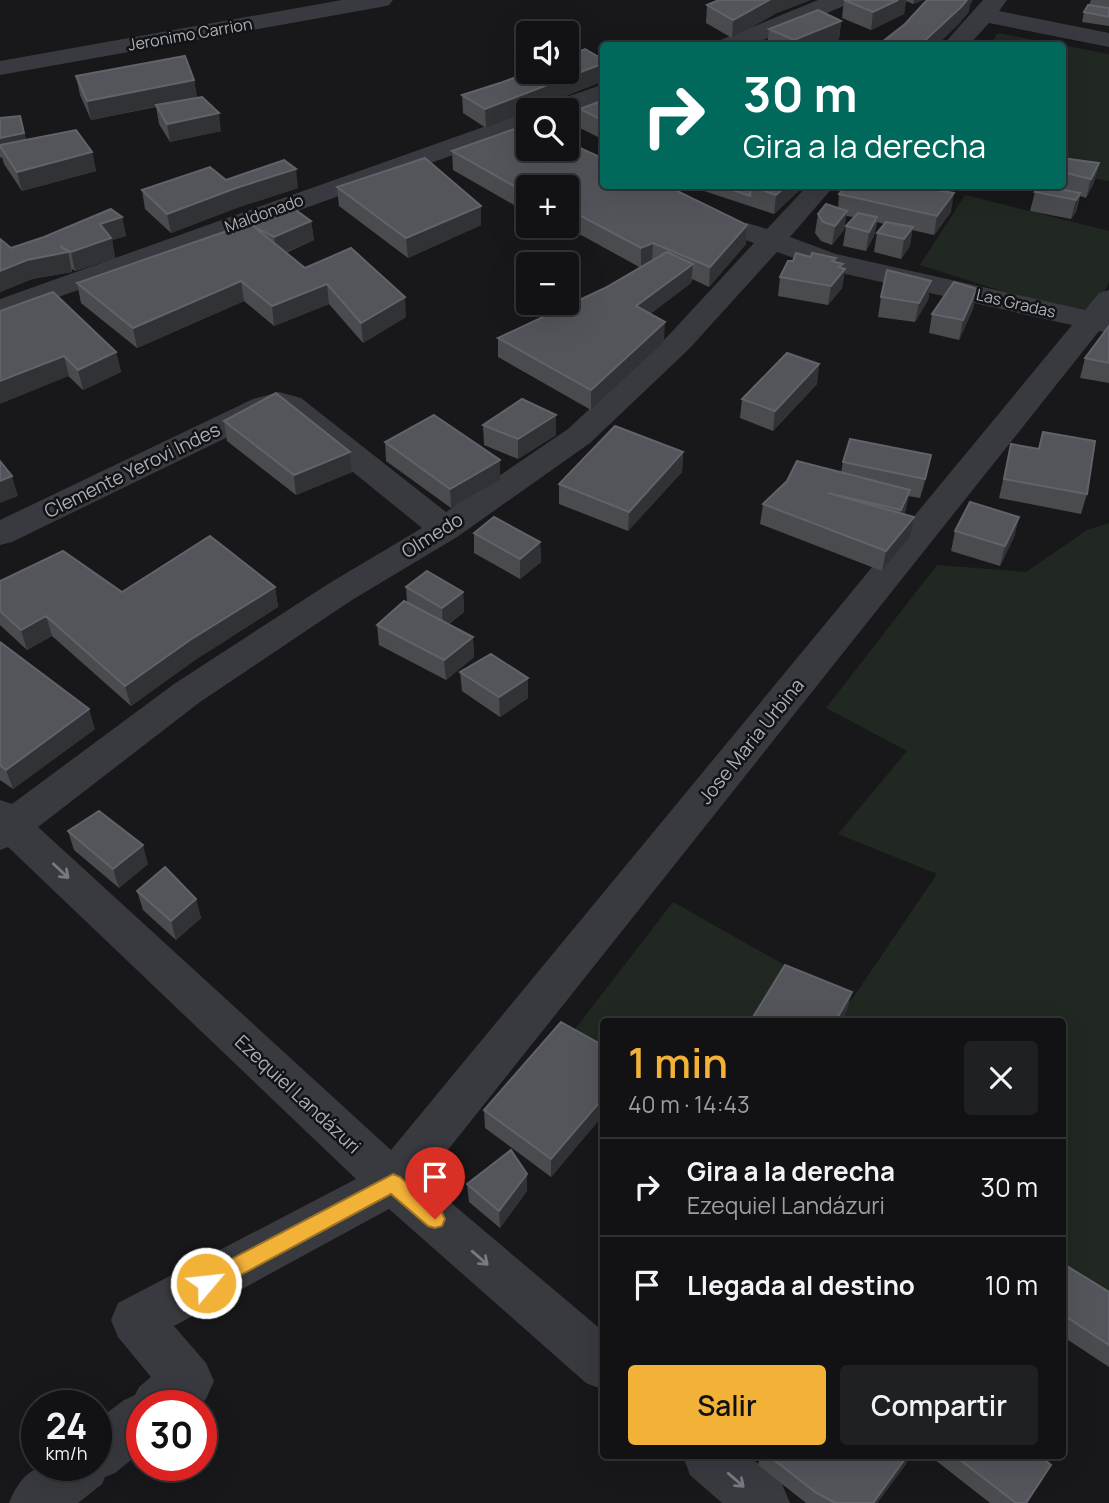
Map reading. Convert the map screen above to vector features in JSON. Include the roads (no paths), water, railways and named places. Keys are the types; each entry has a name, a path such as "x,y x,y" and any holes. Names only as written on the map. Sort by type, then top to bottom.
{"street":[{"name":"Jeronimo Carrion","path":"0,68 381,0"},
{"path":"737,42 838,0"},
{"path":"958,42 990,7 1109,40"},
{"path":"579,100 600,92"},
{"name":"Maldonado","path":"0,309 516,127"},
{"name":"Olmedo","path":"4,824 187,693 340,592 445,529 579,436 678,343 818,189"},
{"name":"Las Gradas","path":"720,219 769,241 828,261 1103,314"},
{"name":"Jose Maria Urbina","path":"393,1183 1103,314"},
{"name":"Clemente Yerovi Indes","path":"0,534 264,405 279,402 290,405 445,529"},
{"name":"Ezequiel Landázuri","path":"4,824 393,1183 600,1362"},
{"path":"176,1390 188,1381 136,1320 393,1183"},
{"path":"112,1441 126,1431"},
{"path":"712,1459 763,1503"},
{"path":"36,1503 63,1481"}]}
